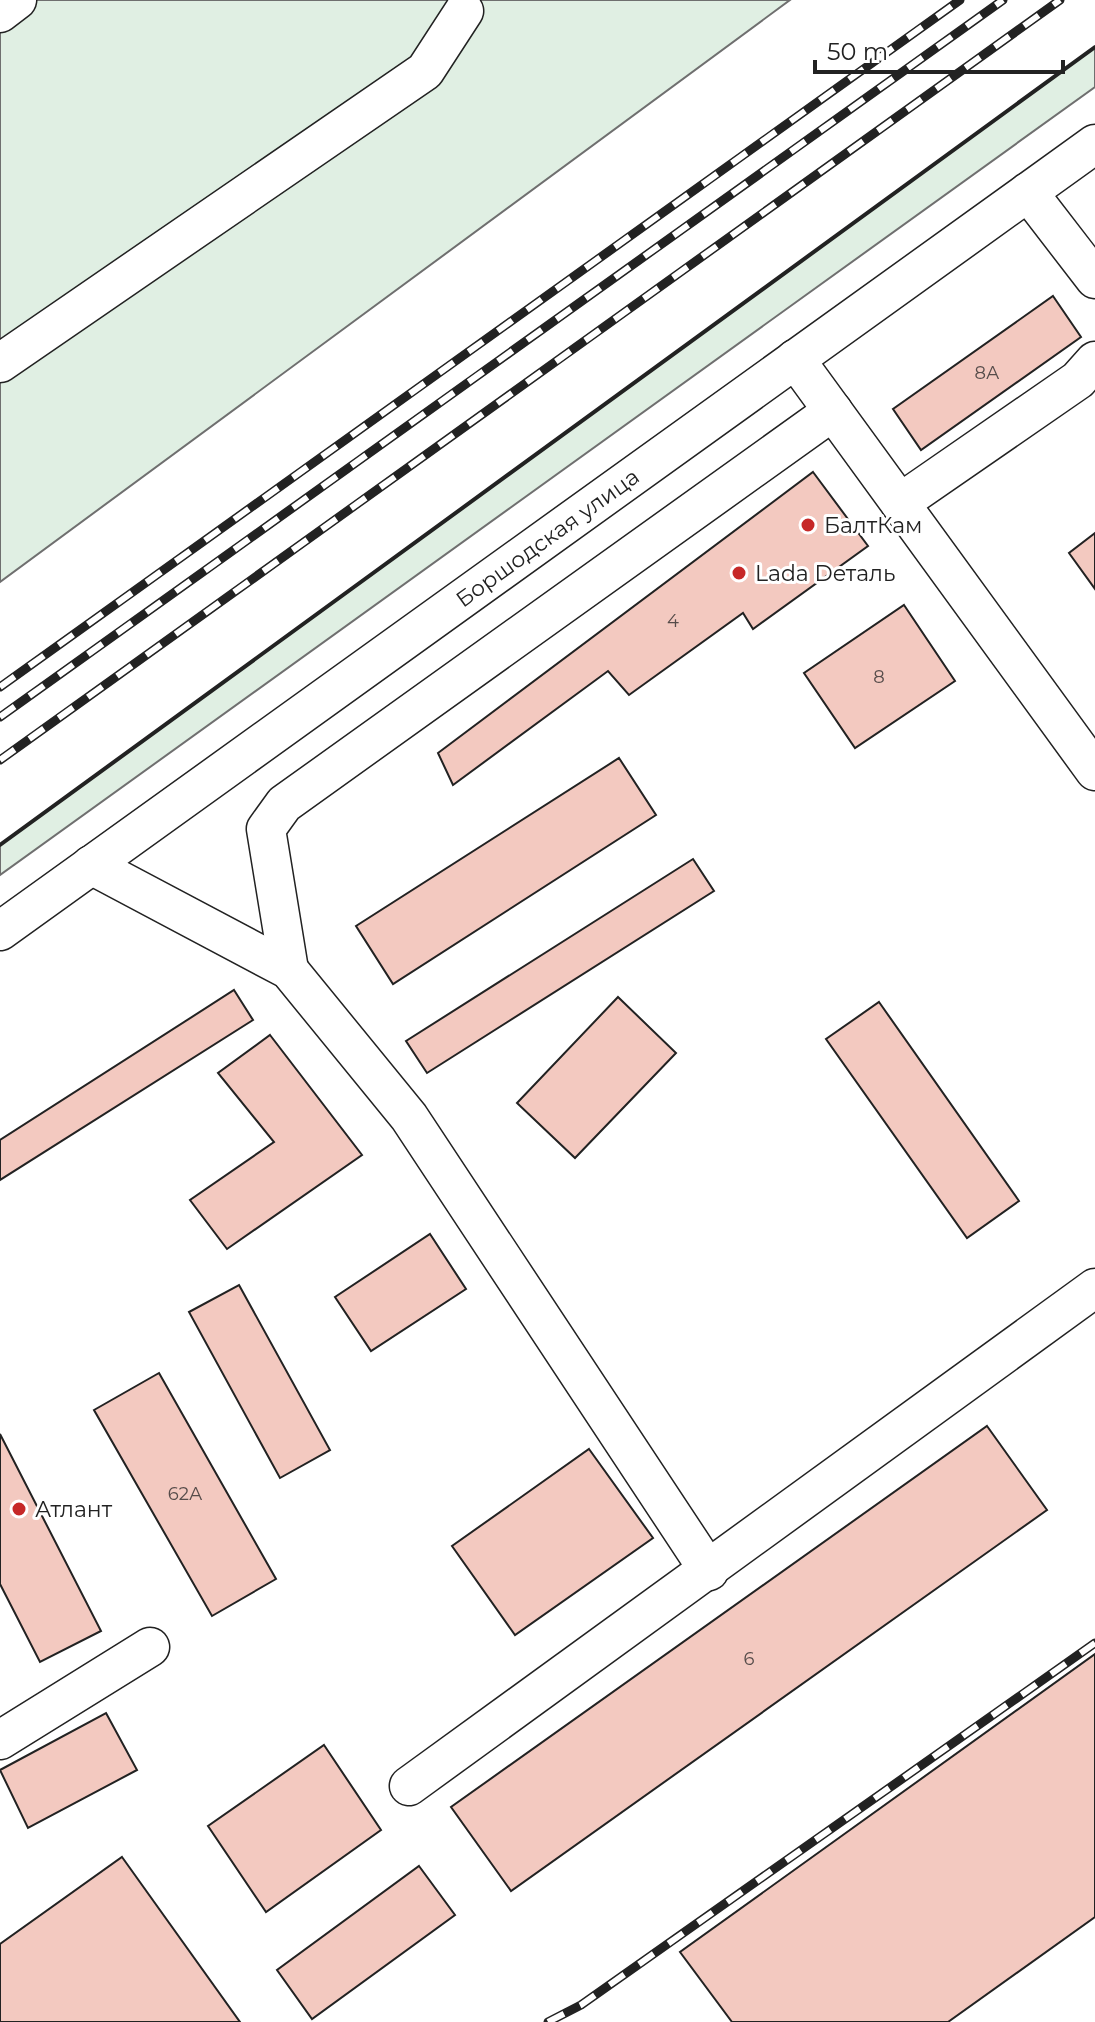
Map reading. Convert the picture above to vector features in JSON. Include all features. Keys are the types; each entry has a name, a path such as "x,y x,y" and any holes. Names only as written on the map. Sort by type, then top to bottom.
{"street":[{"path":"0,13 17,0"},
{"path":"0,363 425,71 466,4"},
{"name":"Боршодская улица","path":"0,931 1095,144"},
{"path":"1028,192 1095,279"},
{"path":"795,359 1095,771"},
{"path":"900,503 1078,380 1095,361"},
{"path":"289,970 266,829 284,804 833,411"},
{"path":"91,865 289,970 409,1117 709,1571"},
{"path":"409,1786 1095,1288"},
{"path":"0,1740 150,1647"}],"green space":[{"path":"0,0 790,0 0,582"},
{"path":"1095,47 1095,87 0,875 0,845"}],"building":[{"path":"1053,296 1081,337 921,450 893,409"},
{"path":"813,472 868,546 753,629 743,613 629,695 608,671 453,785 438,753"},
{"path":"1095,533 1095,589 1069,553"},
{"path":"904,605 955,681 855,748 804,673"},
{"path":"619,758 656,815 393,984 356,926"},
{"path":"693,859 714,891 427,1073 406,1041"},
{"path":"234,990 253,1020 0,1180 0,1140"},
{"path":"618,997 676,1053 575,1158 517,1103"},
{"path":"879,1002 1019,1201 967,1238 826,1039"},
{"path":"270,1035 362,1155 227,1249 190,1200 274,1142 218,1073"},
{"path":"430,1234 466,1289 371,1351 335,1297"},
{"path":"239,1285 330,1450 280,1478 189,1312"},
{"path":"159,1373 276,1579 212,1616 94,1410"},
{"path":"987,1426 1047,1510 511,1891 451,1807"},
{"name":"Атлант","path":"0,1434 101,1631 40,1662 0,1584"},
{"path":"589,1449 653,1538 515,1635 452,1546"},
{"path":"1095,1654 1095,1917 948,2022 732,2022 680,1952"},
{"path":"106,1713 137,1770 28,1828 0,1770"},
{"path":"324,1745 381,1830 266,1912 208,1826"},
{"path":"122,1857 240,2022 0,2022 0,1944"},
{"path":"419,1866 455,1915 312,2019 277,1970"}],"railway":[{"path":"0,687 960,0"},
{"path":"0,717 1003,0"},
{"path":"0,760 1060,0"},
{"path":"548,2022 581,2005 1095,1643"}],"wall":[{"path":"0,845 1095,47"}],"place":[{"name":"БалтКам","path":"808,525"},
{"name":"Lada Dеталь","path":"739,573"},
{"name":"Атлант","path":"19,1509"}]}
